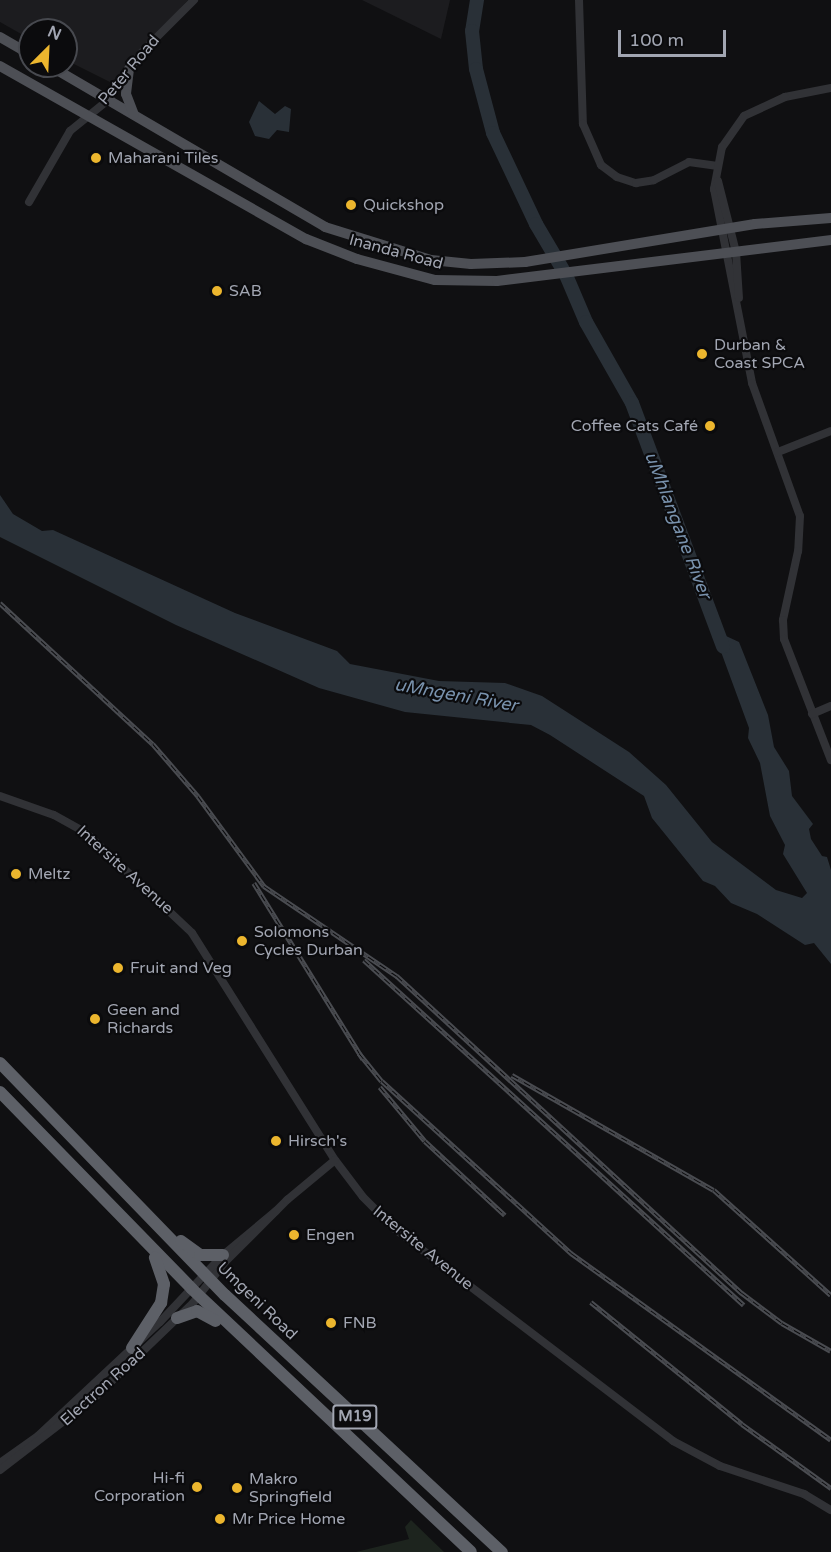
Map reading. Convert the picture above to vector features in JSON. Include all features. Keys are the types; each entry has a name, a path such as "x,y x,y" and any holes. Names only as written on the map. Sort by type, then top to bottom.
{"highway":[{"name":"Umgeni Road","path":"0,1063 207,1277 502,1552"},
{"name":"M19","path":"0,1092 195,1293 471,1552"},
{"path":"161,1231 200,1255 223,1255"},
{"path":"132,1348 156,1315 163,1296 163,1274 145,1242"},
{"path":"177,1318 197,1311 233,1330"}],"main road":[{"path":"0,37 18,47"},
{"name":"Inanda Road","path":"0,66 325,248 435,280 476,282 531,278 831,240"},
{"path":"129,69 126,94 134,115"},
{"name":"Inanda Road","path":"70,78 293,211 346,236 441,262 525,262 603,251 725,229 831,218"}],"street":[{"name":"Peter Road","path":"29,202 70,131 108,100 154,38 194,0"},
{"path":"579,0 583,124 601,165 617,177 636,183 654,180 689,162 718,166"},
{"path":"831,88 785,97 744,116 725,138 718,166 725,229 752,383 795,496 800,528 786,597 783,639 831,760"},
{"path":"778,452 831,431"},
{"path":"812,714 831,706"},
{"name":"Intersite Avenue","path":"0,796 54,815 85,832 192,933 335,1160 363,1197 395,1229 673,1442 720,1466 804,1494 831,1510"},
{"path":"195,1293 223,1255 335,1160"},
{"path":"207,1277 276,1210"},
{"name":"Electron Road","path":"0,1470 81,1409 177,1318 195,1293"},
{"name":"Electron Road","path":"0,1463 38,1436 195,1293"}],"shaded area":[{"path":"0,0 188,0 112,83 78,66 78,18 18,18 18,32 0,22"},
{"path":"362,0 450,0 441,39"},
{"path":"411,1520 444,1552 356,1552 409,1539 405,1527"}],"water":[{"path":"259,101 275,114 285,106 291,109 289,132 277,130 269,139 255,136 249,122"},
{"name":"uMngeni River","path":"0,495 13,514 42,531 53,530 235,613 337,651 350,664 439,681 505,683 542,696 629,752 666,785 712,842 776,890 802,898 807,893 783,854 785,845 770,816 760,763 748,738 749,728 713,630 739,642 768,715 774,747 789,771 792,796 813,824 809,829 811,839 822,856 827,857 831,870 831,964 814,943 805,945 757,914 731,903 715,886 703,881 652,818 644,796 550,735 531,725 405,712 319,688 176,625 0,537"}],"waterway":[{"name":"uMhlangane River","path":"477,0 472,31 476,69 493,133 536,224 566,275 586,322 632,403 723,647"}],"railway":[{"path":"0,603 153,744 198,796 264,886 397,976 742,1293 782,1323 831,1351"},
{"path":"254,883 363,1059"},
{"path":"364,960 744,1305"},
{"path":"359,1053 382,1081 571,1253 831,1440"},
{"path":"512,1075 714,1190 831,1295"},
{"path":"380,1087 425,1141 505,1215"},
{"path":"591,1302 742,1424 831,1488"}],"place":[{"name":"Maharani Tiles","path":"96,158"},
{"name":"Quickshop","path":"351,205"},
{"name":"SAB","path":"217,291"},
{"name":"Durban & Coast SPCA","path":"702,354"},
{"name":"Coffee Cats Café","path":"710,426"},
{"name":"Meltz","path":"16,874"},
{"name":"Solomons Cycles Durban","path":"242,941"},
{"name":"Fruit and Veg","path":"118,968"},
{"name":"Geen and Richards","path":"95,1019"},
{"name":"Hirsch's","path":"276,1141"},
{"name":"Engen","path":"294,1235"},
{"name":"FNB","path":"331,1323"},
{"name":"Hi-fi Corporation","path":"197,1487"},
{"name":"Makro Springfield","path":"237,1488"},
{"name":"Mr Price Home","path":"220,1519"}]}
